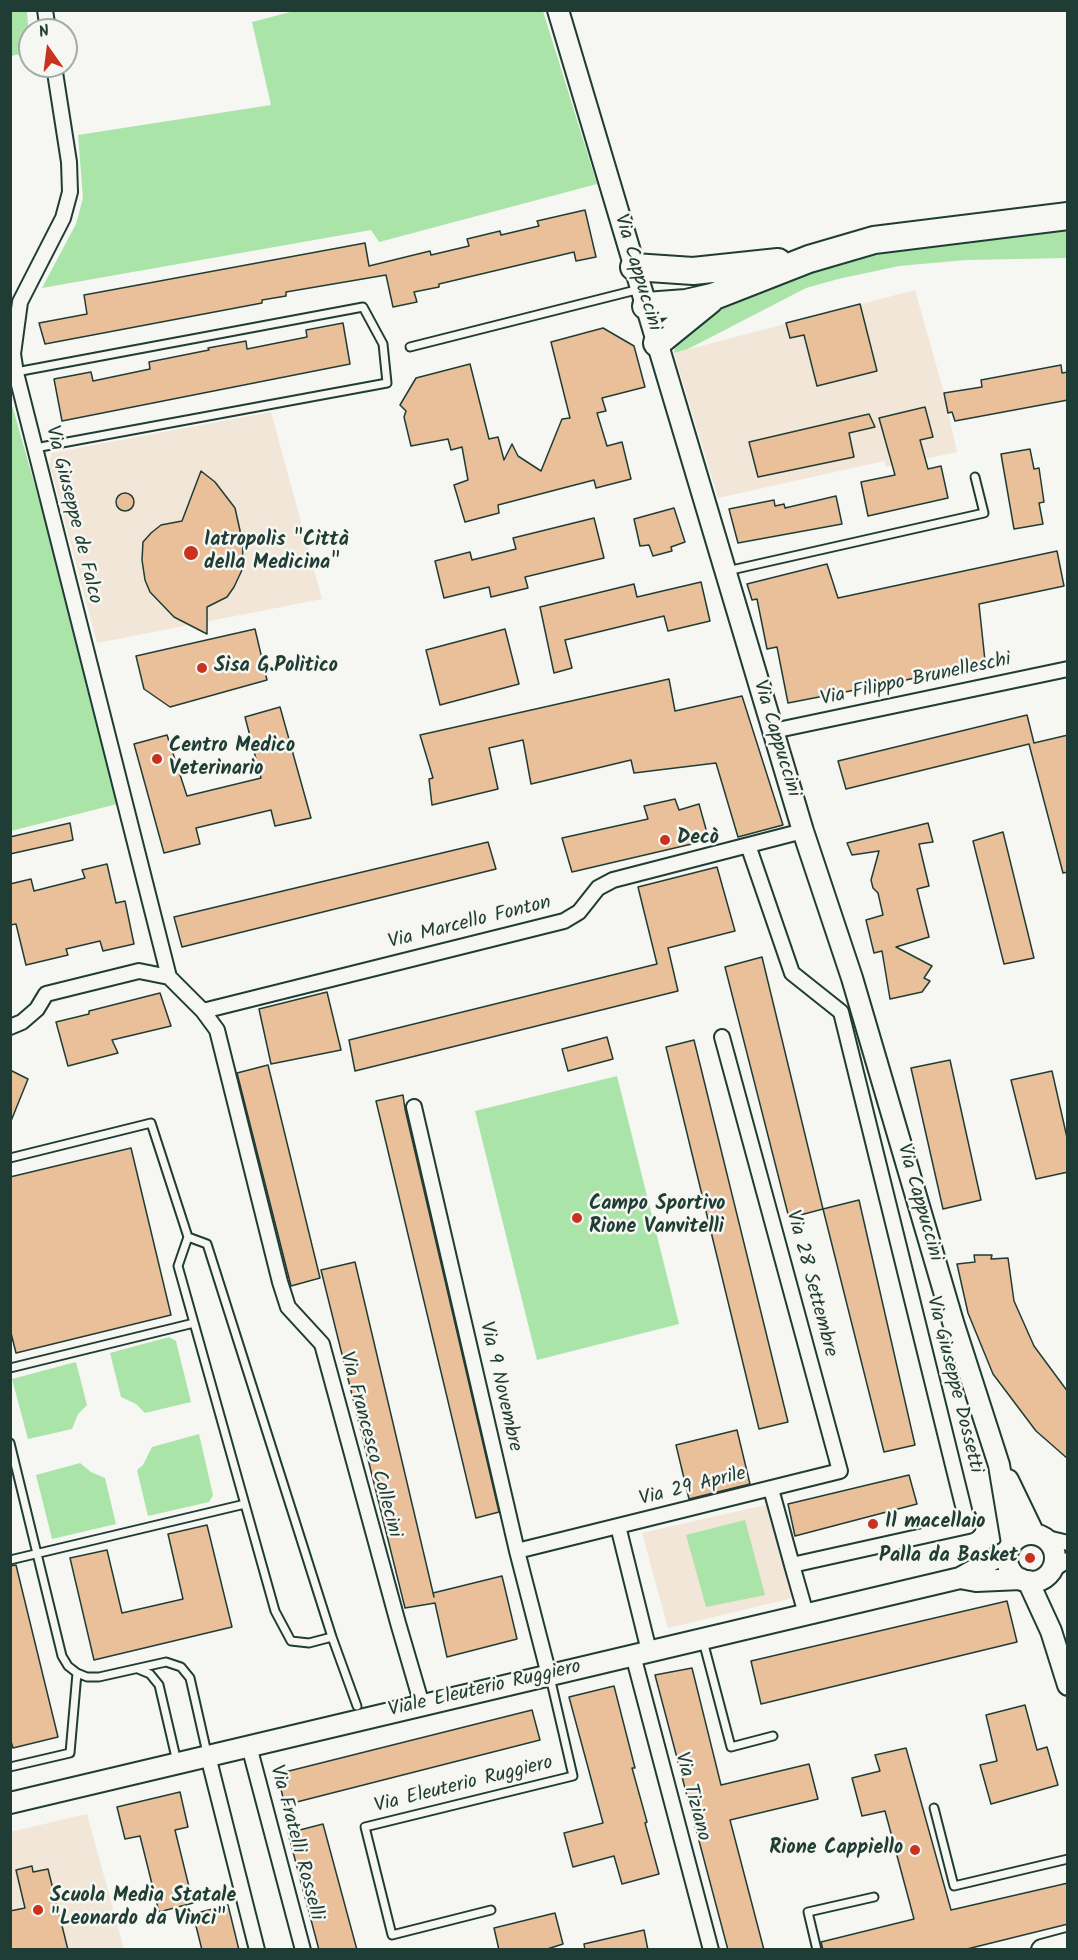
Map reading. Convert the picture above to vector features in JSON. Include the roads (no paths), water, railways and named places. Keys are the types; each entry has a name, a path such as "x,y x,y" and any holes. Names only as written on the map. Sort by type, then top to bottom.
{"highway":[{"path":"640,287 686,303 712,297 809,259 874,240 1068,216"},
{"path":"640,287 693,271 809,259"},
{"path":"657,344 712,297"}],"street":[{"name":"Via Cappuccini","path":"558,10 803,831 852,978 953,1322 999,1465 1010,1547"},
{"name":"Via Giuseppe de Falco","path":"56,78 69,162 70,192 63,218 20,302 13,354 169,977"},
{"name":"Via Filippo Brunelleschi","path":"773,731 1068,669"},
{"name":"Via Marcello Fonton","path":"203,1011 564,921 579,912 598,888 613,880 803,831"},
{"name":"Via Giuseppe Dossetti","path":"748,845 792,973 841,1012 968,1526 792,1565"},
{"path":"10,1027 22,1022 37,1010 46,994 139,971 169,977"},
{"name":"Via Francesco Collecini","path":"169,977 203,1011 217,1030 280,1282 288,1307 322,1344 422,1705"},
{"name":"Via 28 Settembre","path":"722,1037 840,1471 771,1489"},
{"name":"Via 9 Novembre","path":"414,1107 549,1675"},
{"name":"Via Cappuccini","path":"999,1465 1039,1536"},
{"name":"Via 29 Aprile","path":"518,1551 771,1489 792,1565"},
{"name":"Via 29 Aprile","path":"618,1526 641,1653"},
{"path":"1068,1543 1026,1534 1010,1547 1007,1557 1011,1570 1024,1580 1051,1630 1068,1685"},
{"path":"1039,1536 1053,1548 1056,1568 1051,1630"},
{"name":"Viale Eleuterio Ruggiero","path":"10,1803 960,1578 1010,1547"},
{"path":"792,1565 806,1614"},
{"path":"1024,1580 1042,1579 1056,1568"},
{"name":"Viale Eleuterio Ruggiero","path":"960,1578 976,1581 1024,1580"},
{"name":"Via Tiziano","path":"641,1653 711,1950"},
{"name":"Via Fratelli Rosselli","path":"249,1746 303,1950"},
{"path":"208,1756 257,1950"},
{"path":"1042,1950 1068,1943"}],"lane":[{"path":"410,347 640,287"},
{"path":"10,315 20,302"},
{"path":"16,373 363,307 383,344 387,383 35,448"},
{"path":"725,572 984,513 975,477"},
{"path":"10,1158 151,1123 188,1237 178,1266 275,1611 291,1641 309,1643 332,1636"},
{"path":"188,1237 207,1244 332,1636 357,1706"},
{"path":"10,1368 194,1323"},
{"path":"10,1443 62,1656 68,1666 87,1677 99,1677 166,1662 174,1663 187,1672 190,1678 208,1756"},
{"path":"10,1560 245,1504"},
{"path":"703,1639 731,1746 773,1736"},
{"path":"127,1670 143,1670 150,1674 159,1685 177,1763"},
{"path":"10,1767 70,1753 77,1673"},
{"name":"Via Eleuterio Ruggiero","path":"490,1910 392,1935 365,1827 573,1776 549,1675"},
{"path":"934,1808 954,1886 1068,1859"},
{"path":"817,1950 808,1912 874,1897"}],"place":[{"name":"Iatropolis \"Città della Medicina\"","path":"191,553"},
{"name":"Sisa G.Politico","path":"202,668"},
{"name":"Centro Medico Veterinario","path":"157,759"},
{"name":"Decò","path":"665,840"},
{"name":"Campo Sportivo Rione Vanvitelli","path":"577,1218"},
{"name":"Il macellaio","path":"873,1524"},
{"name":"Palla da Basket","path":"1030,1558"},
{"name":"Rione Cappiello","path":"915,1850"},
{"name":"Scuola Media Statale \"Leonardo da Vinci\"","path":"38,1910"}]}
